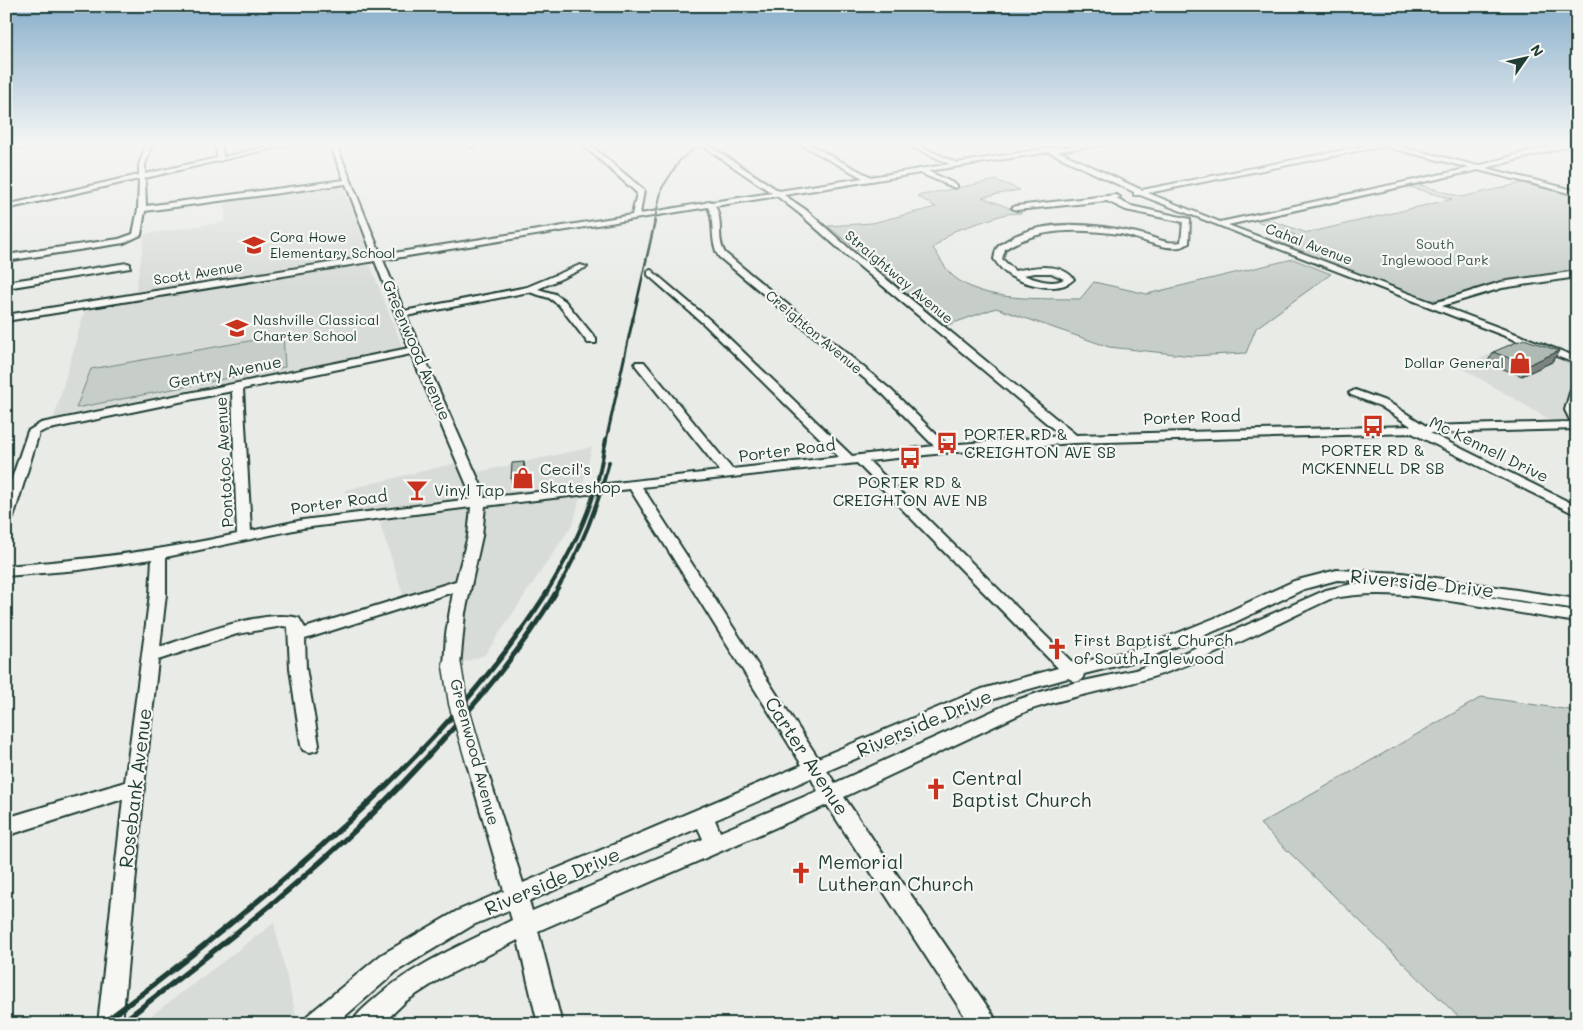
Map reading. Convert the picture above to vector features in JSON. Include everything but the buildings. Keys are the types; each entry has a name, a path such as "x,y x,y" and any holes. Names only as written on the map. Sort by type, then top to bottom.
{"street":[{"path":"8,205 70,192"},
{"path":"6,258 121,242 136,235 142,209 143,192"},
{"path":"142,209 271,192"},
{"name":"Greenwood Avenue","path":"352,192 415,350 476,490 479,503 478,517 462,584 452,643 452,666 458,703 525,925 550,1024"},
{"path":"636,215 641,192"},
{"name":"Scott Avenue","path":"6,318 783,192"},
{"path":"1016,208 1046,204 1080,204 1138,192"},
{"name":"Cahal Avenue","path":"1138,192 1577,361"},
{"path":"1219,224 1367,192"},
{"name":"Straightway Avenue","path":"777,193 1073,439"},
{"path":"1013,274 1055,271 1062,272 1070,279 1062,284 1053,284 1013,274 1002,265 998,259 1001,248 1014,239 1036,232 1068,229 1100,230 1138,235 1168,246 1186,243 1186,221 1183,219 1141,211 1109,199"},
{"name":"Creighton Avenue","path":"709,203 714,209 716,216 717,248 722,255 887,392 944,449"},
{"path":"6,285 127,266"},
{"path":"401,314 529,289 583,267"},
{"path":"651,273 708,323 854,460 1086,687"},
{"path":"1434,306 1501,285 1577,274"},
{"path":"529,289 552,296 562,303 592,341"},
{"name":"Gentry Avenue","path":"6,518 34,432 41,427 415,350"},
{"path":"640,364 729,474"},
{"name":"Pontotoc Avenue","path":"237,387 244,537"},
{"path":"1577,390 1571,410 1577,423"},
{"name":"Mc Kennell Drive","path":"1355,393 1384,404 1420,430 1577,511"},
{"name":"Porter Road","path":"6,571 79,566 159,553 303,524 944,449 1073,439 1420,430 1577,423"},
{"name":"Carter Avenue","path":"634,485 831,794 984,1024"},
{"name":"Rosebank Avenue","path":"110,1024 134,787 158,594 159,553"},
{"name":"Riverside Drive","path":"317,1024 388,963 424,940 465,918 988,694 1142,654 1212,626 1299,585 1337,575 1364,574 1577,604"},
{"path":"1320,579 1335,593"},
{"path":"297,636 462,584"},
{"name":"Riverside Drive","path":"364,1024 398,994 432,971 525,925 831,794 1024,705 1086,687 1136,676 1178,662 1317,599 1352,589 1394,590 1438,594 1577,617"},
{"path":"151,656 236,629 283,620 293,622 297,626 298,668 310,745"},
{"path":"6,827 134,787"},
{"path":"703,817 715,843"}],"shaded area":[{"name":"Cora Howe Elementary School","path":"279,192 345,192 370,256 135,294 145,234 225,222 225,199"},
{"name":"Nashville Classical Charter School","path":"369,262 403,348 54,418 85,309"},
{"path":"1523,340 1577,361 1577,425 1559,425 1460,367"},
{"path":"592,447 574,522 485,655 452,666 462,585 404,597 380,524 393,513 351,517 345,490 464,461 469,474"},
{"path":"274,923 298,1024 140,1024"}],"green space":[{"path":"936,192 1009,192 982,197 1022,213 1006,214 954,231 933,248 953,276 966,285 997,295 1080,299 1094,282 1147,294 1293,259 1331,274 1256,328 1246,353 1193,356 1109,347 996,308 945,326 828,226 872,223 936,207 917,196"},
{"name":"South Inglewood Park","path":"1427,192 1445,192 1462,197 1483,192 1565,192 1577,195 1577,270 1507,280 1442,300 1426,300 1274,242 1295,235 1251,219 1261,217 1307,233 1452,199"},
{"path":"283,335 285,367 76,408 91,369"},
{"path":"1482,697 1577,711 1577,1024 1466,1024 1260,824"}],"railway":[{"path":"654,222 661,192"},
{"path":"633,319 655,221"},
{"path":"606,441 633,318"},
{"path":"545,595 567,557 591,504 606,440"},
{"path":"554,595 586,531 599,497 609,462"},
{"path":"385,787 470,696 510,646 546,594"},
{"path":"398,788 482,695 520,646 555,594"},
{"path":"102,1024 247,910 317,850 385,787"},
{"path":"120,1024 299,881 398,788"}],"place":[{"name":"Cora Howe Elementary School","path":"254,245"},
{"name":"Nashville Classical Charter School","path":"237,328"},
{"name":"Dollar General","path":"1520,363"},
{"name":"PORTER RD & MCKENNELL DR SB","path":"1373,426"},
{"name":"PORTER RD & CREIGHTON AVE SB","path":"947,443"},
{"name":"PORTER RD & CREIGHTON AVE NB","path":"910,458"},
{"name":"Cecil's Skateshop","path":"523,478"},
{"name":"Vinyl Tap","path":"417,490"},
{"name":"First Baptist Church of South Inglewood","path":"1057,649"},
{"name":"Central Baptist Church","path":"936,789"},
{"name":"Memorial Lutheran Church","path":"801,873"}]}
